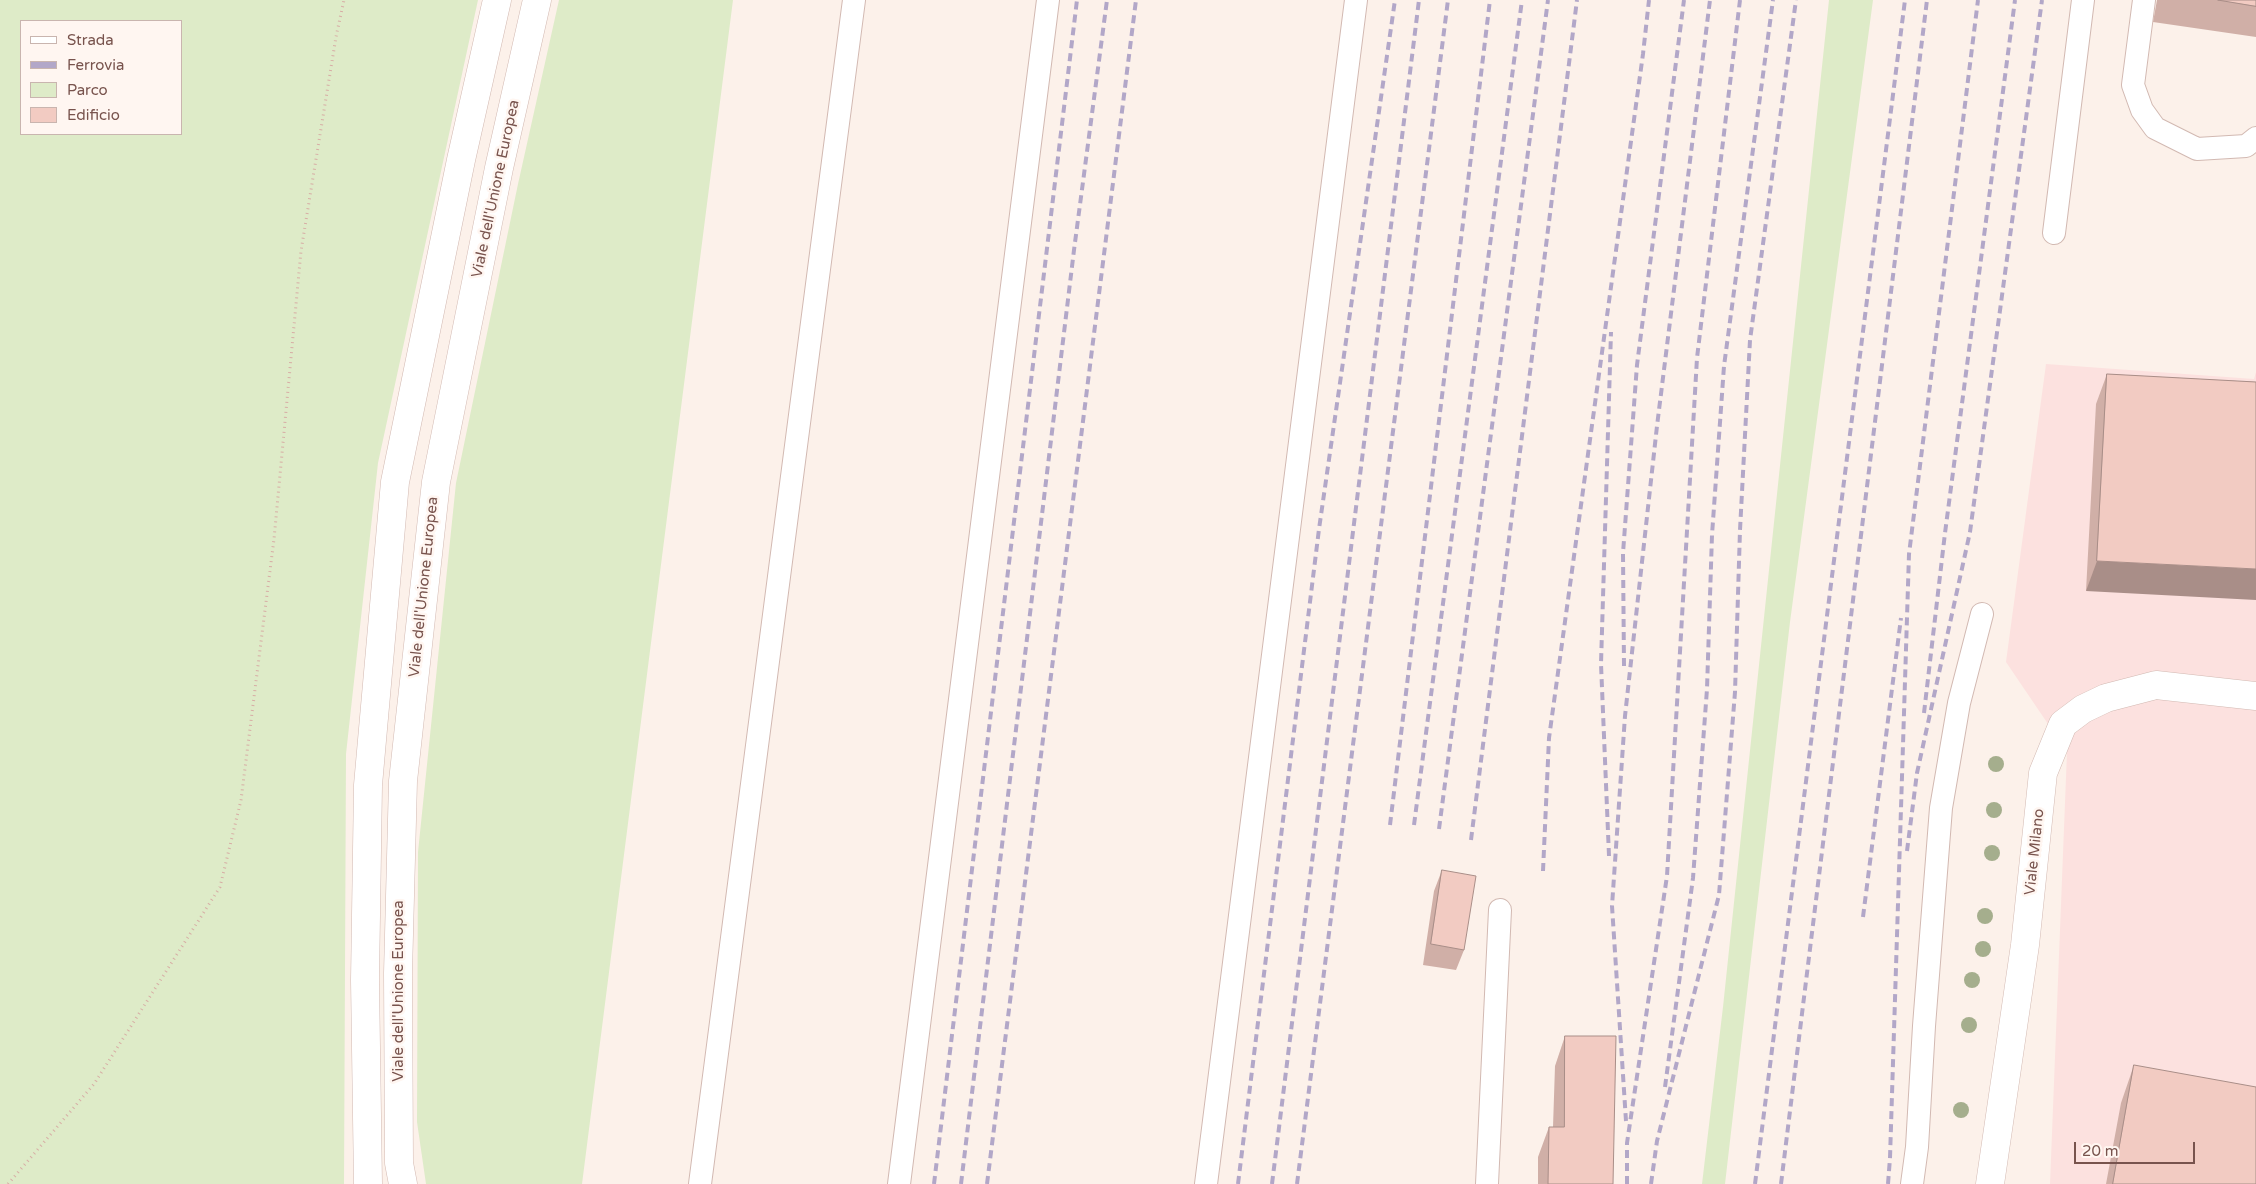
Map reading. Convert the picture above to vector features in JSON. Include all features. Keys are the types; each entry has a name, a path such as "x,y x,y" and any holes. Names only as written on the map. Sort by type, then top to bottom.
{"street":[{"path":"368,1184 365,980 368,785 395,482 497,0"},
{"name":"Viale dell'Unione Europea","path":"403,1184 399,1163 398,993 403,781 436,482 499,168 537,0"},
{"name":"Viale Milano","path":"1990,1184 2025,945 2043,773 2062,724 2083,709 2106,698 2156,686 2256,696"}],"lane":[{"path":"700,1184 854,0"},
{"path":"899,1184 1048,0"},
{"path":"1206,1184 1356,0"},
{"path":"2054,233 2083,0"},
{"path":"2144,0 2133,85 2142,110 2154,128 2197,149 2246,146 2256,138"},
{"path":"1912,1184 1917,1147 1924,1026 1941,808 1959,703 1982,614"},
{"path":"1487,1184 1500,910"}],"path":[{"path":"8,1184 94,1084 220,887 241,800 274,539 301,251 336,37 344,0"}],"shaded area":[{"path":"2046,364 2254,379 2256,372 2256,1184 2050,1184 2067,752 2006,662"}],"green space":[{"path":"0,0 478,0 378,463 346,754 344,1184 0,1184"},
{"path":"559,0 733,0 582,1184 426,1184 417,1122 418,852 456,483 518,184"},
{"path":"1829,0 1873,0 1790,622 1725,1184 1702,1184 1723,1007"}],"building":[{"path":"2218,0 2256,0 2256,6"},
{"path":"2107,374 2256,382 2256,569 2097,561"},
{"path":"1442,870 1476,876 1464,950 1431,944"},
{"path":"1565,1036 1616,1036 1613,1184 1548,1184 1549,1127 1564,1127"},
{"path":"2134,1065 2256,1087 2256,1184 2113,1184"}],"railway":[{"path":"934,1184 1077,0"},
{"path":"961,1184 1074,250 1107,0"},
{"path":"987,1184 1136,0"},
{"path":"1238,1184 1319,529 1395,0"},
{"path":"1272,1184 1419,0"},
{"path":"1297,1184 1448,0"},
{"path":"1390,825 1490,0"},
{"path":"1414,825 1522,0"},
{"path":"1439,829 1548,0"},
{"path":"1471,840 1577,0"},
{"path":"1543,871 1549,738 1649,0"},
{"path":"1624,666 1623,553 1637,365 1684,0"},
{"path":"1626,1121 1612,906 1625,716 1657,426 1710,0"},
{"path":"1627,1184 1627,1143 1667,876 1697,358 1740,0"},
{"path":"1665,1087 1693,878 1707,689 1712,535 1724,366 1773,0"},
{"path":"1651,1184 1657,1141 1719,895 1735,692 1740,530 1750,340 1796,0"},
{"path":"1755,1184 1905,0"},
{"path":"1781,1184 1927,0"},
{"path":"1888,1184 1909,554 1978,0"},
{"path":"1924,713 1945,533 2015,0"},
{"path":"1907,851 1917,773 1970,532 2042,0"},
{"path":"1609,856 1601,664 1611,332"},
{"path":"1863,917 1901,618"}]}
